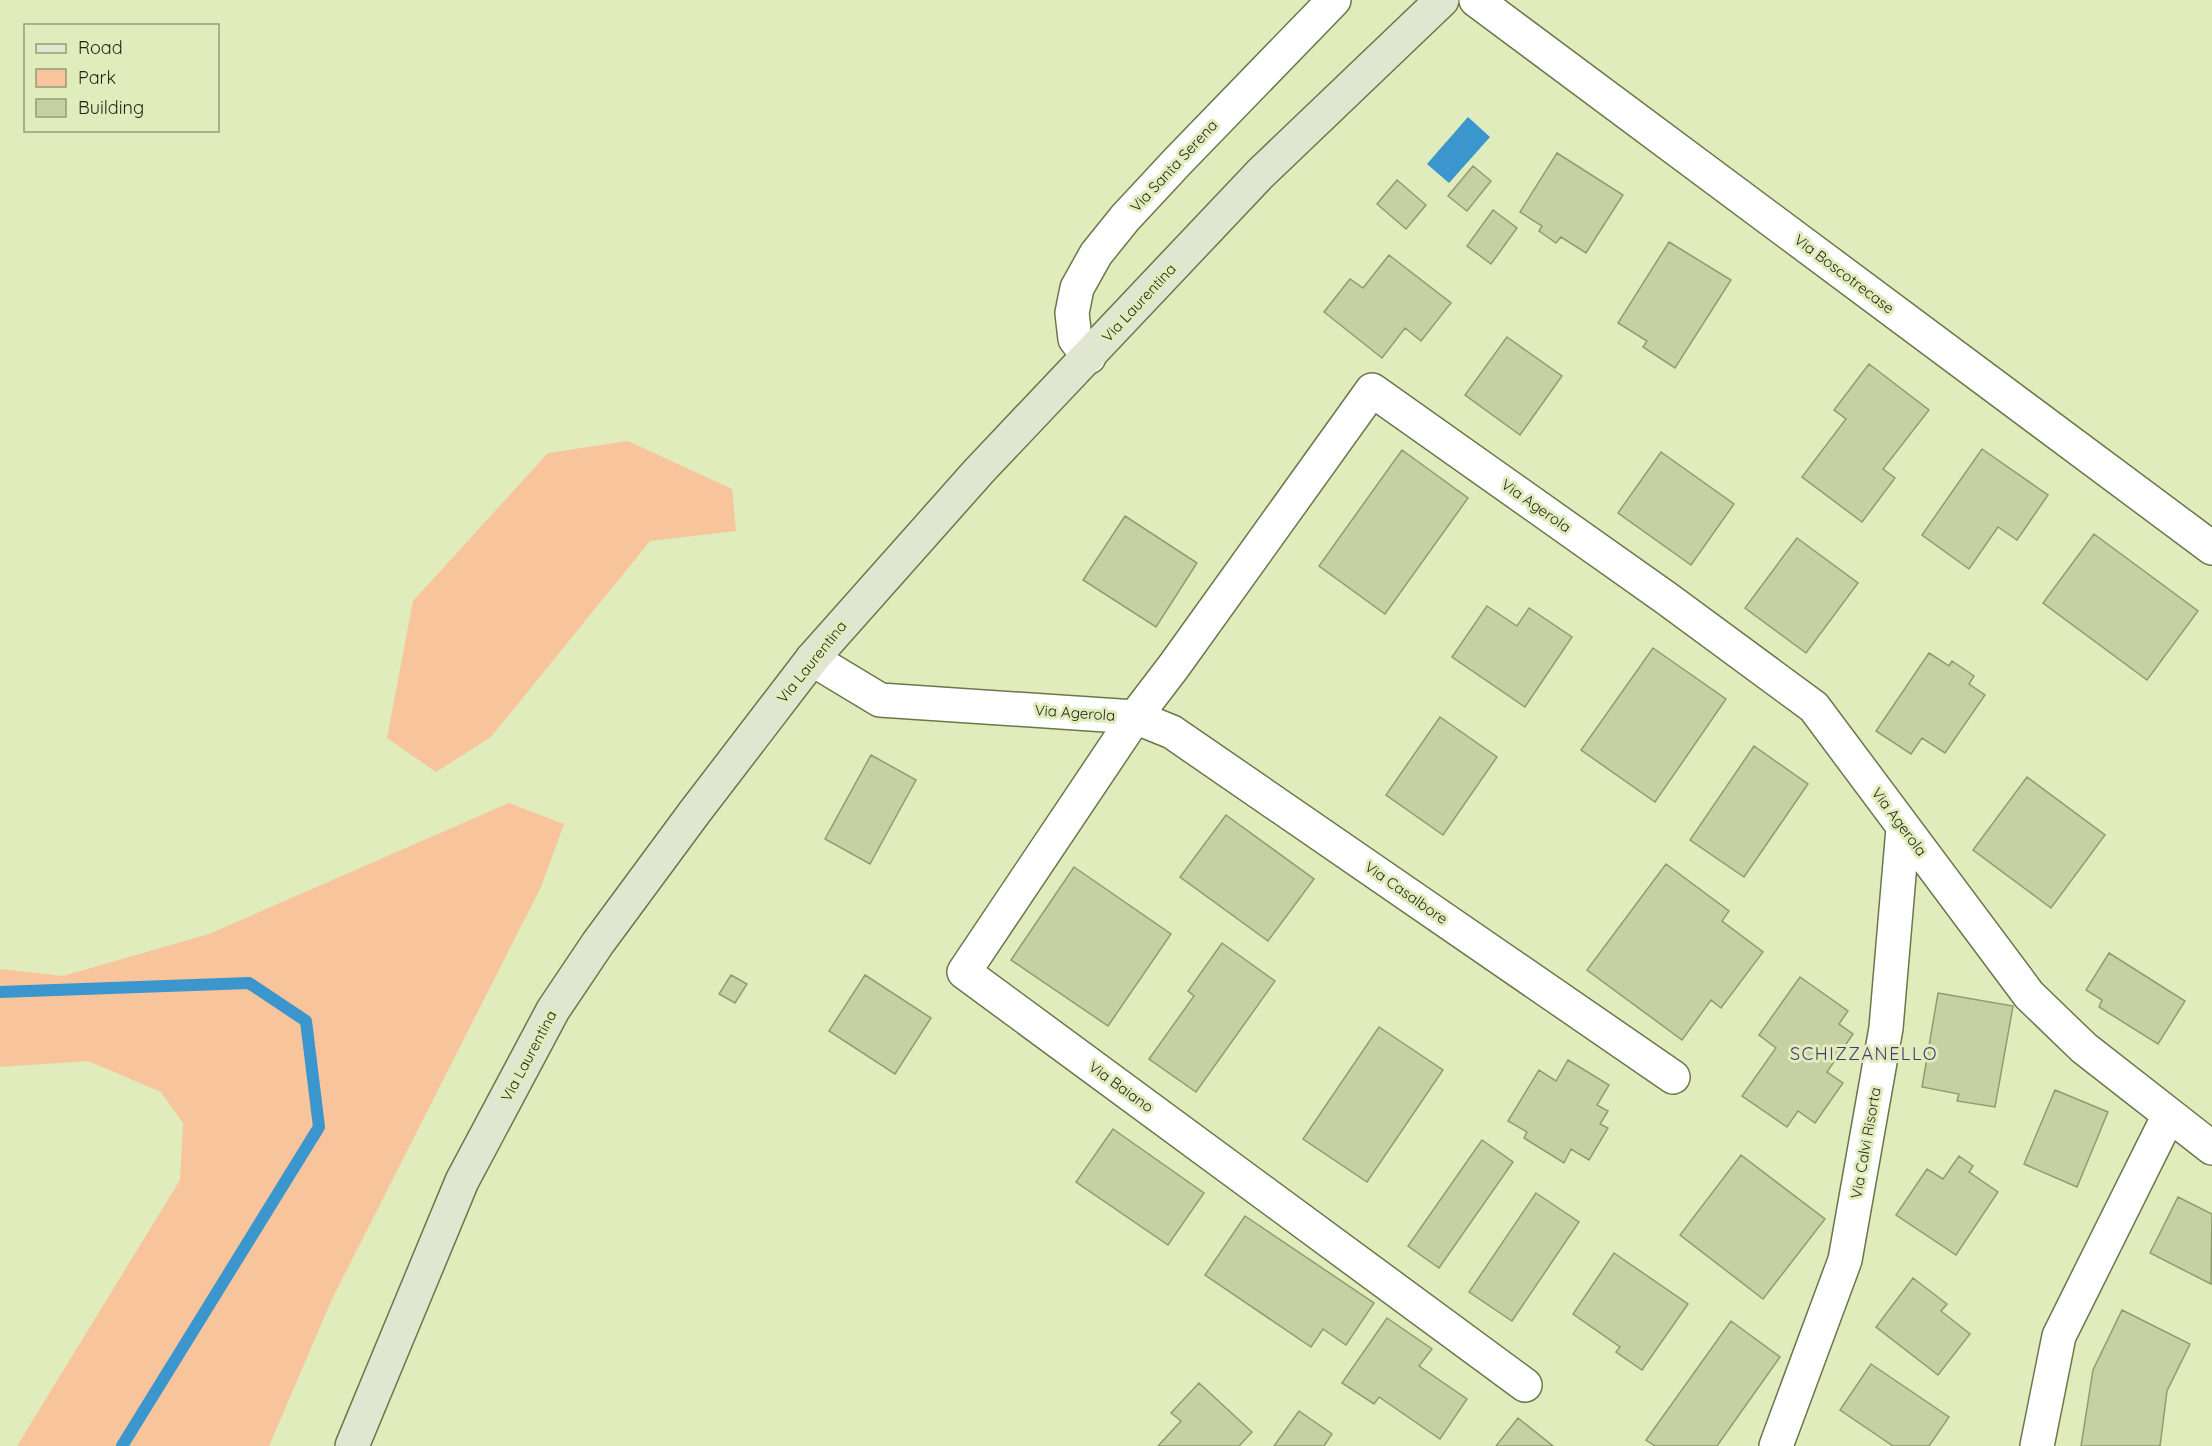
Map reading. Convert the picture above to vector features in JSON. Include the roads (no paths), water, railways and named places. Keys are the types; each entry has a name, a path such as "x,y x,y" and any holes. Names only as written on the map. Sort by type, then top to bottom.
{"main road":[{"name":"Via Laurentina","path":"352,1446 462,1181 553,1010 617,917 812,659 979,471 1260,174 1442,0"}],"street":[{"name":"Via Santa Serena","path":"1089,357 1075,339 1071,313 1077,288 1096,254 1125,218 1178,161 1334,0"},
{"name":"Via Boscotrecase","path":"1476,0 2212,548"},
{"name":"Via Agerola","path":"812,659 880,700 1135,717 1372,390 1814,706 2029,995 2084,1047 2212,1148"},
{"name":"Via Casalbore","path":"1135,717 1172,732 1673,1077"},
{"name":"Via Baiano","path":"1135,717 963,972 1525,1385"},
{"name":"Via Calvi Risorta","path":"1776,1446 1845,1260 1886,1029 1903,828"},
{"path":"2037,1446 2059,1336 2169,1115"}],"water":[{"path":"1468,117 1490,137 1449,183 1427,164"}],"waterway":[{"path":"0,992 249,983 306,1021 319,1127 122,1446"}],"district":[{"name":"SCHIZZANELLO","path":"1864,1054"}]}
